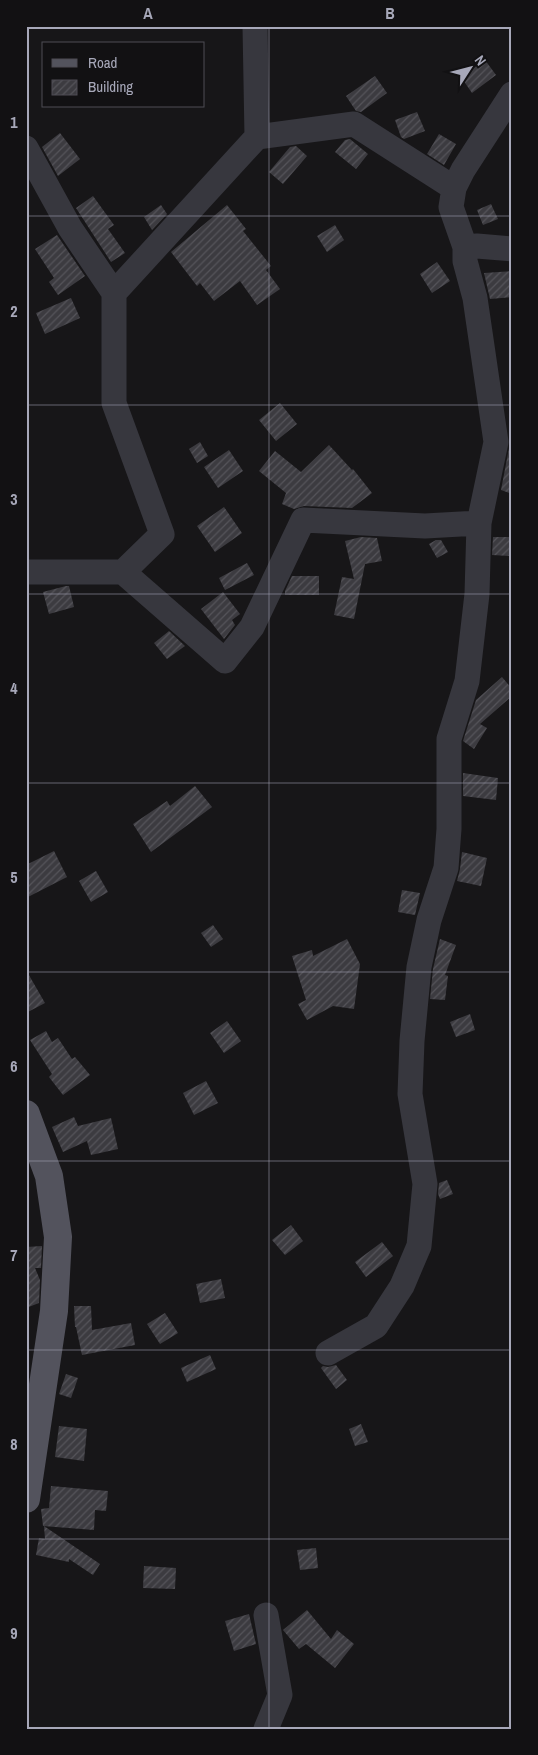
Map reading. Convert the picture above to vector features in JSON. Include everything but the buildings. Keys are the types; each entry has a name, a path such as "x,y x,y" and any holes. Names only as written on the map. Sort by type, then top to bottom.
{"main road":[{"path":"26,1114 49,1176 58,1237 54,1311 26,1499"}],"street":[{"path":"255,26 257,137"},
{"path":"328,1353 376,1326 402,1286 419,1246 425,1184 410,1094 412,1041 419,966 429,920 446,868 449,829 449,739 467,681 477,594 479,523 504,444 475,298 465,261 465,247 451,207 454,188 512,94"},
{"path":"114,293 257,137 354,124 454,188"},
{"path":"26,148 70,228 114,293 114,403 162,534 123,572"},
{"path":"465,247 477,246 512,250"},
{"path":"26,572 123,572 225,661 252,627 302,520 425,526 479,523"},
{"path":"266,1615 280,1695 266,1729"}]}
